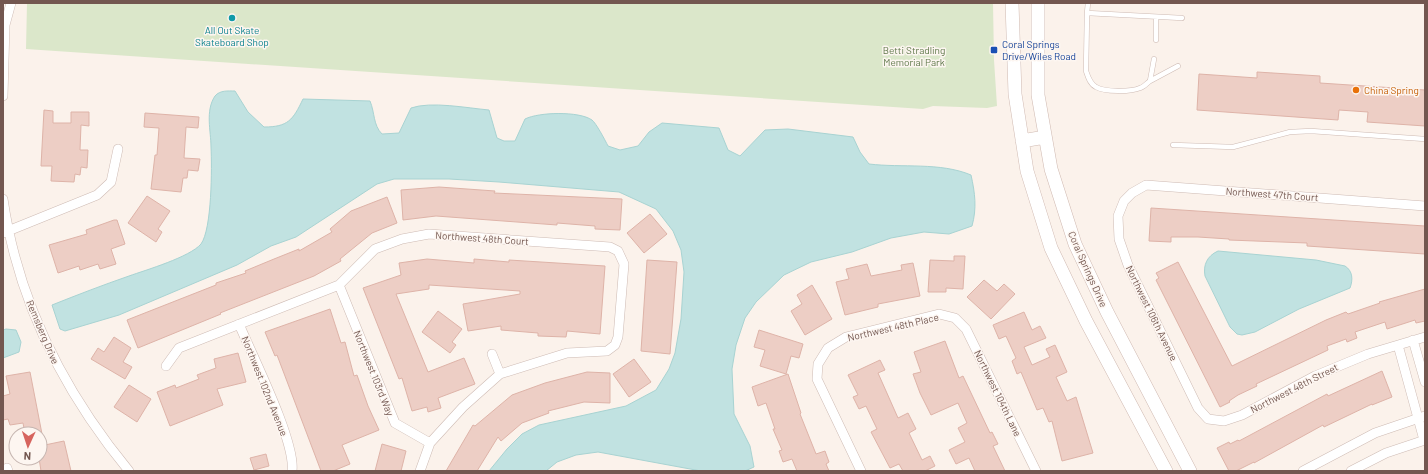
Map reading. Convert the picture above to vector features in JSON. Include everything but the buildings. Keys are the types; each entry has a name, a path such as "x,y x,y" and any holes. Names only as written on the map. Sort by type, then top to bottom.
{"main road":[{"path":"1012,3 1015,94 1022,141 1027,171 1051,248 1086,321 1166,471"},
{"name":"Coral Springs Drive","path":"1038,3 1038,95 1051,169 1075,244 1107,312 1190,471"},
{"path":"1022,141 1045,138"}],"street":[{"path":"3,96 4,23 11,3"},
{"path":"5,232 97,195 111,182 118,149"},
{"name":"Northwest 47th Court","path":"1124,201 1132,193 1146,185 1425,206"},
{"name":"Remsberg Drive","path":"3,199 5,232 32,310 50,354 105,442 129,471"},
{"name":"Northwest 106th Avenue","path":"1124,201 1118,216 1118,224 1120,239 1128,265 1198,408 1208,419"},
{"name":"Northwest 48th Court","path":"166,366 179,348 339,285 375,249 402,239 429,234 610,247 618,251 624,264 618,337 615,345 607,351 567,353 500,374"},
{"name":"Northwest 103rd Way","path":"339,285 395,423 430,443"},
{"name":"Northwest 48th Place","path":"861,471 817,378 818,364 828,348 846,337 939,314 955,318"},
{"name":"Northwest 104th Lane","path":"955,318 966,329 1036,471"},
{"name":"Northwest 102nd Avenue","path":"239,324 284,431 293,464 292,471"},
{"name":"Northwest 48th Street","path":"1208,419 1224,421 1242,415 1315,376 1368,354 1425,337"},
{"path":"1413,340 1425,382"},
{"path":"1351,471 1386,453 1424,440 1421,417 1398,345"},
{"path":"420,471 430,443 463,406 500,374 492,354"},
{"path":"1303,471 1375,433 1421,417"}],"lane":[{"path":"1088,3 1086,71 1089,80 1095,87 1102,90 1132,91 1142,88 1150,81 1178,66"},
{"path":"1087,13 1182,18"},
{"path":"1156,17 1156,40"},
{"path":"1150,81 1154,59"},
{"path":"1173,146 1233,148 1290,132 1310,130 1425,139"}],"green space":[{"name":"Betti Stradling Memorial Park","path":"27,3 993,3 994,60 997,106 987,108 933,106 923,109 26,49"}],"water":[{"path":"224,91 235,91 248,112 264,127 279,126 289,121 293,117 303,99 370,101 377,127 382,134 399,133 411,108 439,105 489,110 497,138 504,141 515,141 525,119 549,114 578,115 592,120 608,146 620,150 638,146 649,132 662,123 719,128 728,150 740,156 765,130 788,129 853,137 860,152 869,164 947,168 971,175 975,200 974,219 972,226 949,234 924,232 891,238 852,252 811,262 784,275 756,302 745,318 736,345 732,369 734,414 750,446 754,467 745,471 701,471 598,452 576,455 557,462 546,471 489,471 507,449 522,434 539,425 626,406 656,390 669,369 675,353 681,319 684,272 681,250 673,231 656,209 619,192 449,179 394,179 377,184 296,237 271,246 237,265 119,315 65,331 60,329 52,305 167,263 188,254 201,244 205,236 210,197 210,108 217,94"},
{"path":"1218,251 1316,260 1345,266 1351,273 1351,285 1350,288 1299,309 1255,332 1242,335 1237,334 1230,327 1205,276 1205,265 1207,261 1211,255"},
{"path":"3,330 16,330 21,342 19,352 3,358"}],"place":[{"name":"All Out Skate Skateboard Shop","path":"232,18"},
{"name":"Coral Springs Drive/Wiles Road","path":"994,50"},
{"name":"China Spring","path":"1356,90"}]}
